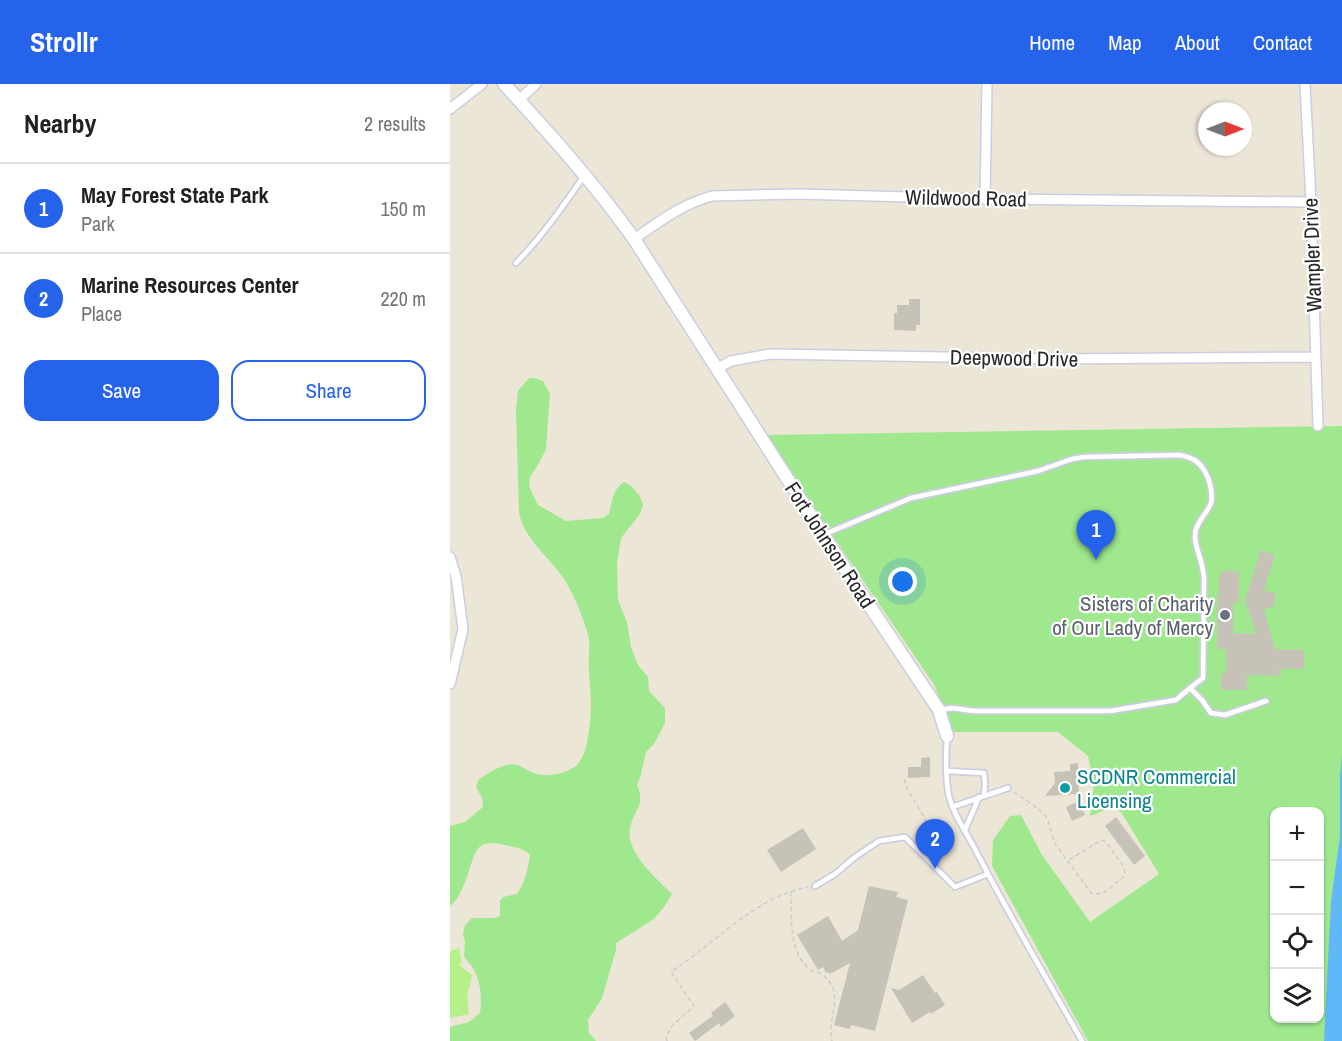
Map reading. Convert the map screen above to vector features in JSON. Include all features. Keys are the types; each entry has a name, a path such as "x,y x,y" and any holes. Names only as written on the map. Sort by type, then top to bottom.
{"street":[{"path":"450,109 482,84"},
{"name":"Fort Johnson Road","path":"504,84 566,151 634,239 823,535 939,710 947,736"},
{"path":"519,100 536,84"},
{"path":"985,199 987,84"},
{"name":"Wampler Drive","path":"1305,84 1311,201 1317,426"},
{"name":"Wildwood Road","path":"634,239 675,211 712,196 798,194 985,199 1311,201"},
{"name":"Deepwood Drive","path":"716,369 731,361 770,354 1058,359 1314,357"},
{"path":"450,557 456,576 463,629 451,680"}],"lane":[{"path":"516,263 545,231 584,174"},
{"path":"823,535 911,498 1038,471 1072,459 1098,456 1169,455 1185,456 1201,464 1212,492 1210,504 1195,530 1194,537 1203,577 1203,678 1176,700 1110,711 974,711 952,708 939,710"},
{"path":"1190,688 1211,713 1225,715 1266,701"},
{"name":"Fort Johnson Road","path":"947,736 948,789 955,814 1082,1041"},
{"path":"947,771 984,773 985,784 982,796 965,830"},
{"path":"952,807 1008,788"},
{"path":"815,886 879,841 905,837 955,887 988,874"}],"path":[{"path":"904,779 925,820 931,850 930,863"},
{"path":"1008,788 1045,814 1052,838 1067,861 1091,894 1108,891 1124,876 1125,871 1122,864 1102,840 1067,861"},
{"path":"667,1041 671,1027 694,1006 671,972 746,914 769,900 791,891 815,886"},
{"path":"791,891 792,930 798,954 811,970 826,977 836,998 831,1024 832,1041"}],"green space":[{"path":"529,378 543,381 550,394 546,449 530,477 529,486 538,505 566,521 603,518 609,514 615,492 624,482 639,495 643,504 640,514 621,538 617,563 618,600 627,622 631,647 638,665 648,677 649,691 665,708 665,723 654,744 646,752 637,784 640,801 633,817 630,834 631,844 642,863 672,894 654,919 616,943 602,998 588,1020 589,1033 596,1041 450,1041 450,1027 469,1022 480,1013 479,982 464,956 465,925 472,918 500,916 500,901 503,897 517,894 526,876 530,855 522,849 502,844 482,845 474,855 461,892 450,906 450,826 465,822 483,807 482,798 476,787 479,779 497,769 512,764 533,773 549,775 559,774 573,768 584,753 590,722 589,639 585,624 566,582 531,539 519,512 516,410 518,391"},
{"path":"1342,426 1342,1041 1088,1041 992,866 993,840 1010,816 1021,815 1042,855 1090,922 1159,874 1121,812 1113,807 1090,816 1094,783 1088,756 1058,732 951,732 935,686 764,435"},
{"path":"459,948 462,963 458,964 472,975 467,992 469,1014 450,1018 450,951"}],"water":[{"path":"1342,755 1342,1041 1324,1041 1331,901 1340,836"}],"building":[{"path":"909,299 920,299 920,325 916,325 916,331 894,330 894,313 897,313 897,305 909,305"},
{"name":"Sisters of Charity of Our Lady of Mercy","path":"1261,550 1275,555 1264,590 1275,593 1275,606 1264,610 1275,649 1304,650 1304,669 1279,669 1279,676 1247,675 1247,690 1221,690 1221,673 1226,673 1226,649 1217,649 1219,577 1221,577 1221,571 1239,571 1239,603 1233,603 1233,633 1256,634 1246,603 1244,603"},
{"path":"930,757 930,777 908,778 908,767 921,767 921,758"},
{"name":"SCDNR Commercial Licensing","path":"1078,763 1079,794 1045,796 1055,783 1054,772 1070,771 1070,764"},
{"path":"1079,801 1085,815 1072,821 1066,807"},
{"path":"1116,817 1145,856 1134,865 1105,826"},
{"path":"803,828 816,849 781,872 767,850"},
{"path":"869,886 898,892 896,897 908,900 875,1031 851,1025 850,1029 834,1025 850,963 830,974 826,973 823,967 818,970 797,935 828,916 842,941 858,930"},
{"path":"923,975 945,1005 912,1023 891,988 899,990"},
{"path":"725,1002 735,1016 721,1027 719,1023 695,1041 689,1033 713,1016 711,1013"}],"place":[{"name":"May Forest State Park","path":"1096,560"},
{"name":"Sisters of Charity of Our Lady of Mercy","path":"1225,615"},
{"name":"SCDNR Commercial Licensing","path":"1065,788"},
{"name":"Marine Resources Center","path":"935,869"}]}
